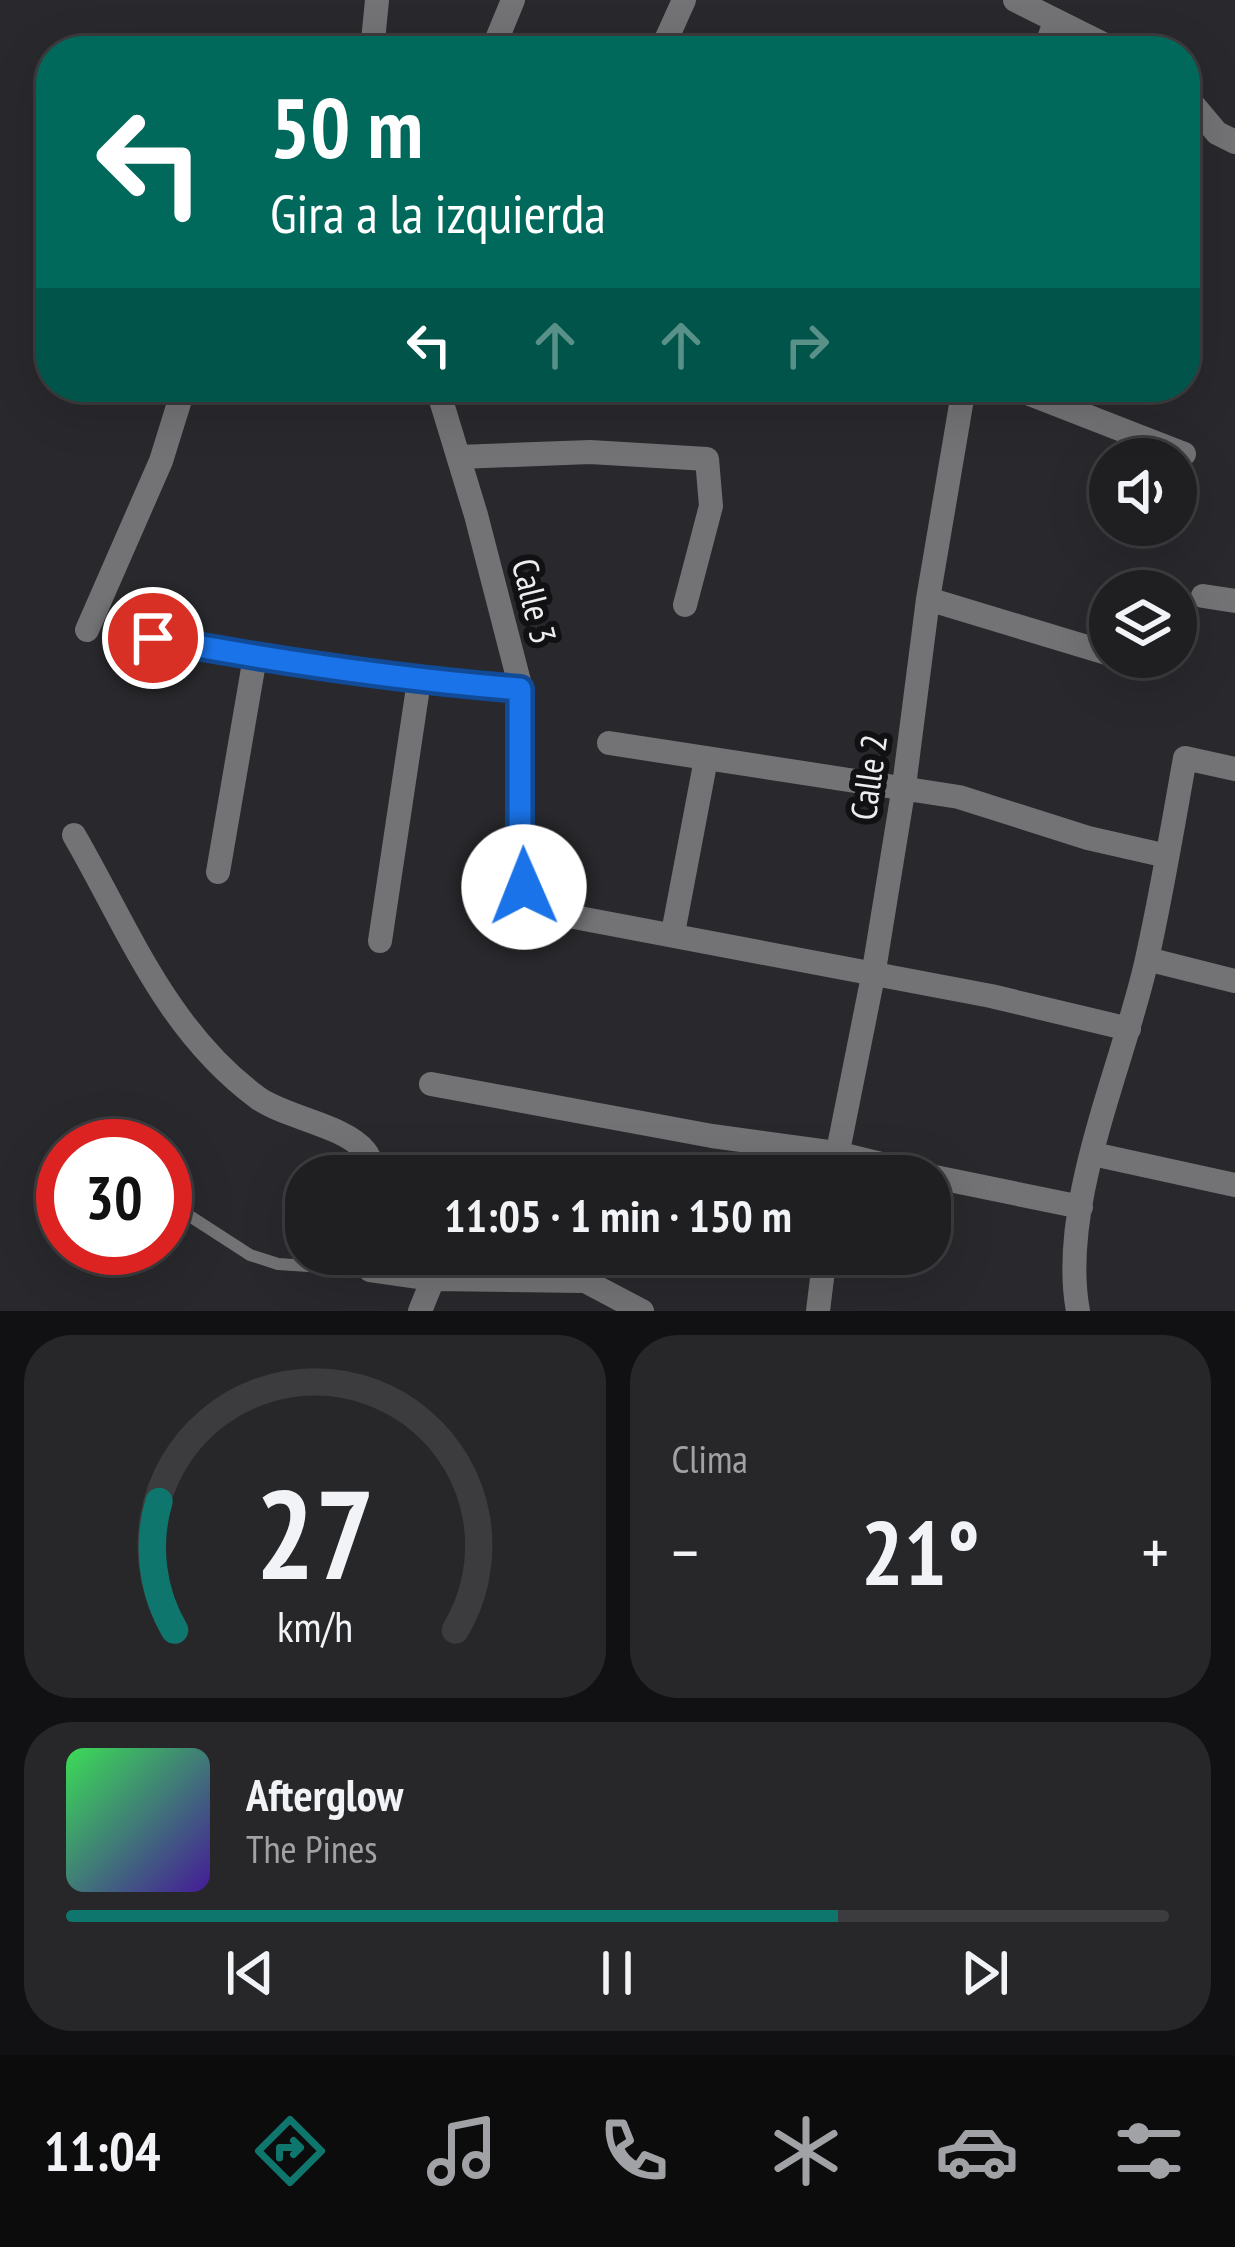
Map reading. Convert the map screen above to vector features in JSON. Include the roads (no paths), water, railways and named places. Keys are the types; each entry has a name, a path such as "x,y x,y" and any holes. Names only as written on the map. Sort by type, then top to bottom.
{"street":[{"path":"373,36 377,0"},
{"path":"498,36 514,0"},
{"path":"668,36 684,0"},
{"path":"1015,0 1086,36"},
{"path":"1050,36 1055,21"},
{"path":"1200,113 1217,133 1235,142"},
{"path":"87,630 161,460 179,402"},
{"name":"Calle 3","path":"442,402 520,689 520,868 524,887 538,906 673,933"},
{"name":"Calle 2","path":"836,1155 904,786 928,598 961,402"},
{"path":"1051,402 1143,438"},
{"path":"459,458 590,452 707,459 711,506 685,605"},
{"path":"1203,596 1235,601"},
{"path":"928,598 1089,648"},
{"path":"153,638 419,681 520,689"},
{"path":"218,872 255,657"},
{"path":"380,941 419,681"},
{"path":"609,743 959,797 1088,838 1166,856"},
{"path":"1078,1311 1074,1289 1081,1207 1147,959 1185,758 1235,769"},
{"path":"706,759 673,933 991,996 1129,1029"},
{"path":"74,835 143,963 216,1066 264,1102 367,1155"},
{"path":"1147,959 1235,981"},
{"path":"431,1084 795,1155"},
{"path":"1093,1154 1235,1185"},
{"path":"951,1180 1081,1207"},
{"path":"418,1275 585,1281 617,1304 642,1311"},
{"path":"818,1311 822,1275"},
{"path":"420,1311 433,1279"}],"lane":[{"path":"192,1217 250,1255 285,1264"}]}
